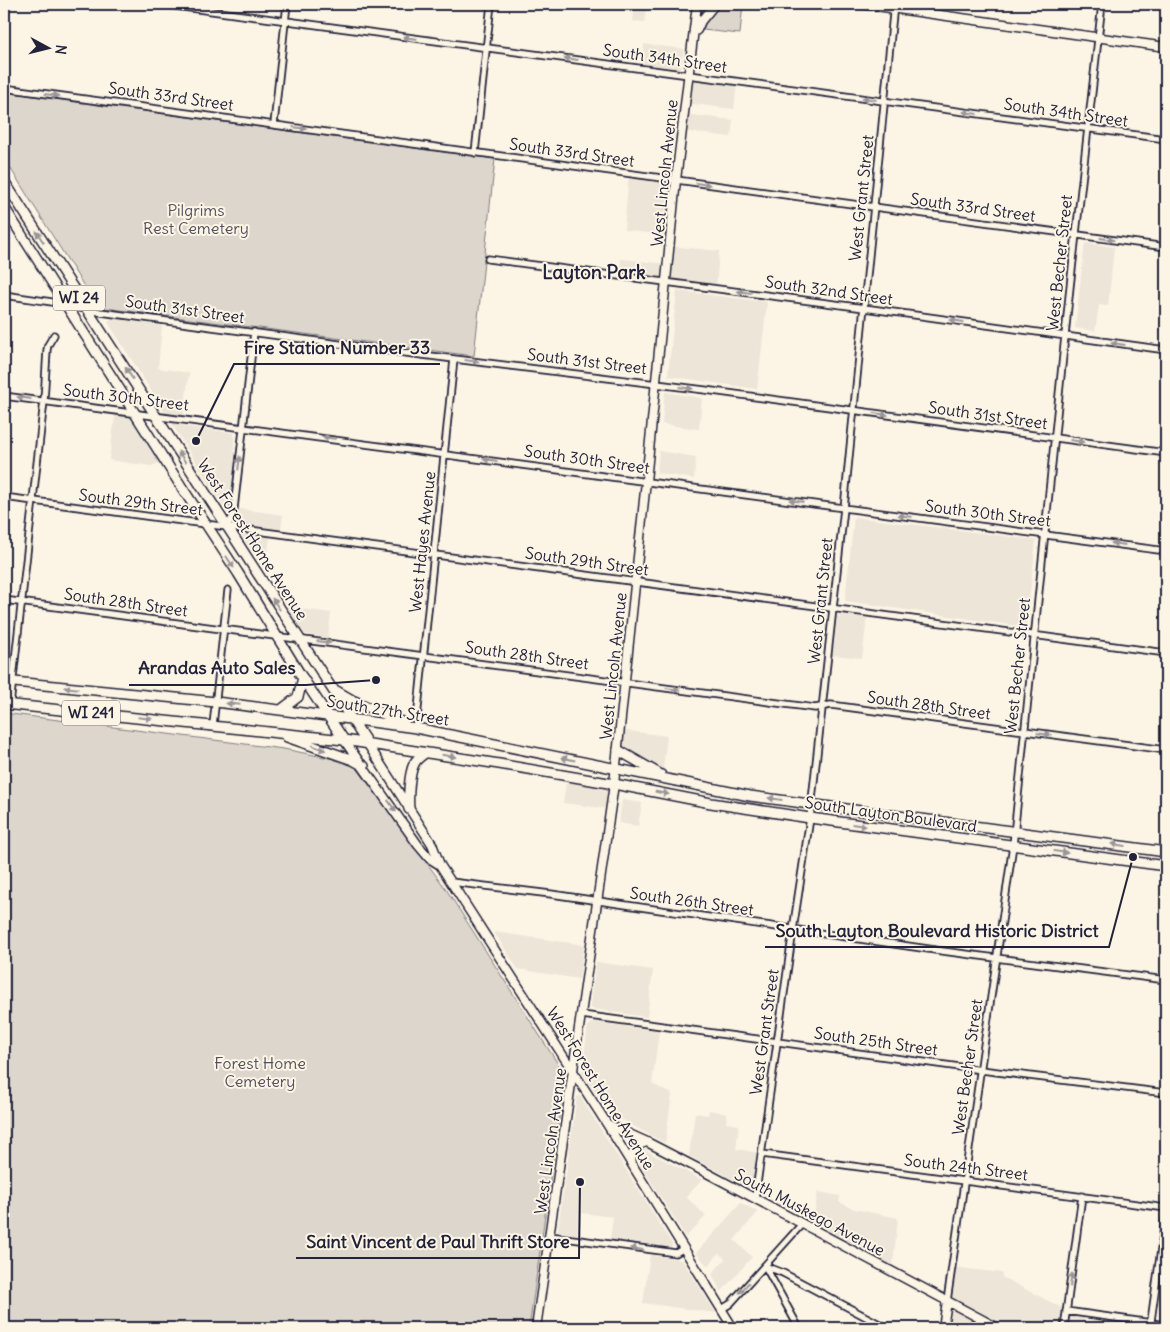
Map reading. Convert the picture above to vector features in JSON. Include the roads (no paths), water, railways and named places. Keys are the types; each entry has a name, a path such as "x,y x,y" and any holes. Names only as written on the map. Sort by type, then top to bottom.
{"main road":[{"name":"West Lincoln Avenue","path":"536,1328 616,769 676,180 697,4"},
{"path":"694,36 701,21 715,4"},
{"path":"862,4 894,6 1166,47"},
{"name":"West Forest Home Avenue","path":"4,181 432,844 440,865 607,1124 733,1328"},
{"name":"West Forest Home Avenue","path":"4,206 328,716 418,845 429,858 440,865"},
{"path":"282,710 298,697 303,678"},
{"name":"South 27th Street","path":"8,682 216,702 350,718 416,728 616,769"},
{"path":"332,689 352,700 416,728"},
{"name":"WI 241","path":"7,704 367,743"},
{"path":"273,732 353,760 364,766"},
{"path":"367,743 614,784"},
{"path":"618,750 667,779"},
{"path":"409,809 408,799 412,768 418,758 425,752"},
{"name":"South Layton Boulevard","path":"616,769 750,796 1014,830 1166,852"},
{"name":"South Layton Boulevard","path":"614,784 711,803 810,818 1166,866"},
{"name":"South Muskego Avenue","path":"607,1124 647,1142 755,1198 998,1328"},
{"path":"630,1162 633,1150 641,1143 647,1142"},
{"name":"West Becher Street","path":"943,1328 947,1301"}],"street":[{"name":"South 34th Street","path":"160,4 1166,139"},
{"path":"274,124 287,4"},
{"path":"476,153 491,4"},
{"name":"West Becher Street","path":"947,1301 1013,845 1054,438 1102,4"},
{"name":"West Grant Street","path":"755,1198 812,804 854,411 894,6"},
{"name":"South 33rd Street","path":"4,88 1166,247"},
{"name":"South 32nd Street","path":"488,259 1166,350"},
{"name":"South 31st Street","path":"4,295 87,309 254,332 1166,453"},
{"path":"227,527 233,516 254,332"},
{"path":"7,704 8,682 22,602 44,401 48,345 54,335"},
{"name":"West Hayes Avenue","path":"416,728 454,359"},
{"name":"South 30th Street","path":"4,396 1166,551"},
{"name":"South 29th Street","path":"4,497 1166,653"},
{"path":"213,725 228,590"},
{"name":"South 28th Street","path":"4,600 815,708 831,705 1166,750"},
{"name":"South 26th Street","path":"451,882 1166,980"},
{"name":"South 25th Street","path":"582,1015 980,1070 1166,1093"},
{"name":"South 24th Street","path":"762,1154 1166,1208"},
{"path":"1064,1328 1082,1196"},
{"path":"1150,1326 1166,1213"},
{"path":"722,1309 730,1304 802,1224"},
{"path":"550,1236 676,1253 684,1248"},
{"path":"765,1266 799,1328"},
{"path":"765,1266 783,1273 887,1328"},
{"path":"1066,1311 1150,1326 1166,1326"}],"place":[{"name":"Fire Station Number 33","path":"196,441"},
{"name":"Arandas Auto Sales","path":"376,680"},
{"name":"South Layton Boulevard Historic District","path":"1133,857"},
{"name":"Saint Vincent de Paul Thrift Store","path":"580,1182"}],"district":[{"name":"Layton Park","path":"594,272"}],"park label":[{"name":"Pilgrims Rest Cemetery","path":"196,219"},
{"name":"Forest Home Cemetery","path":"260,1072"}]}
